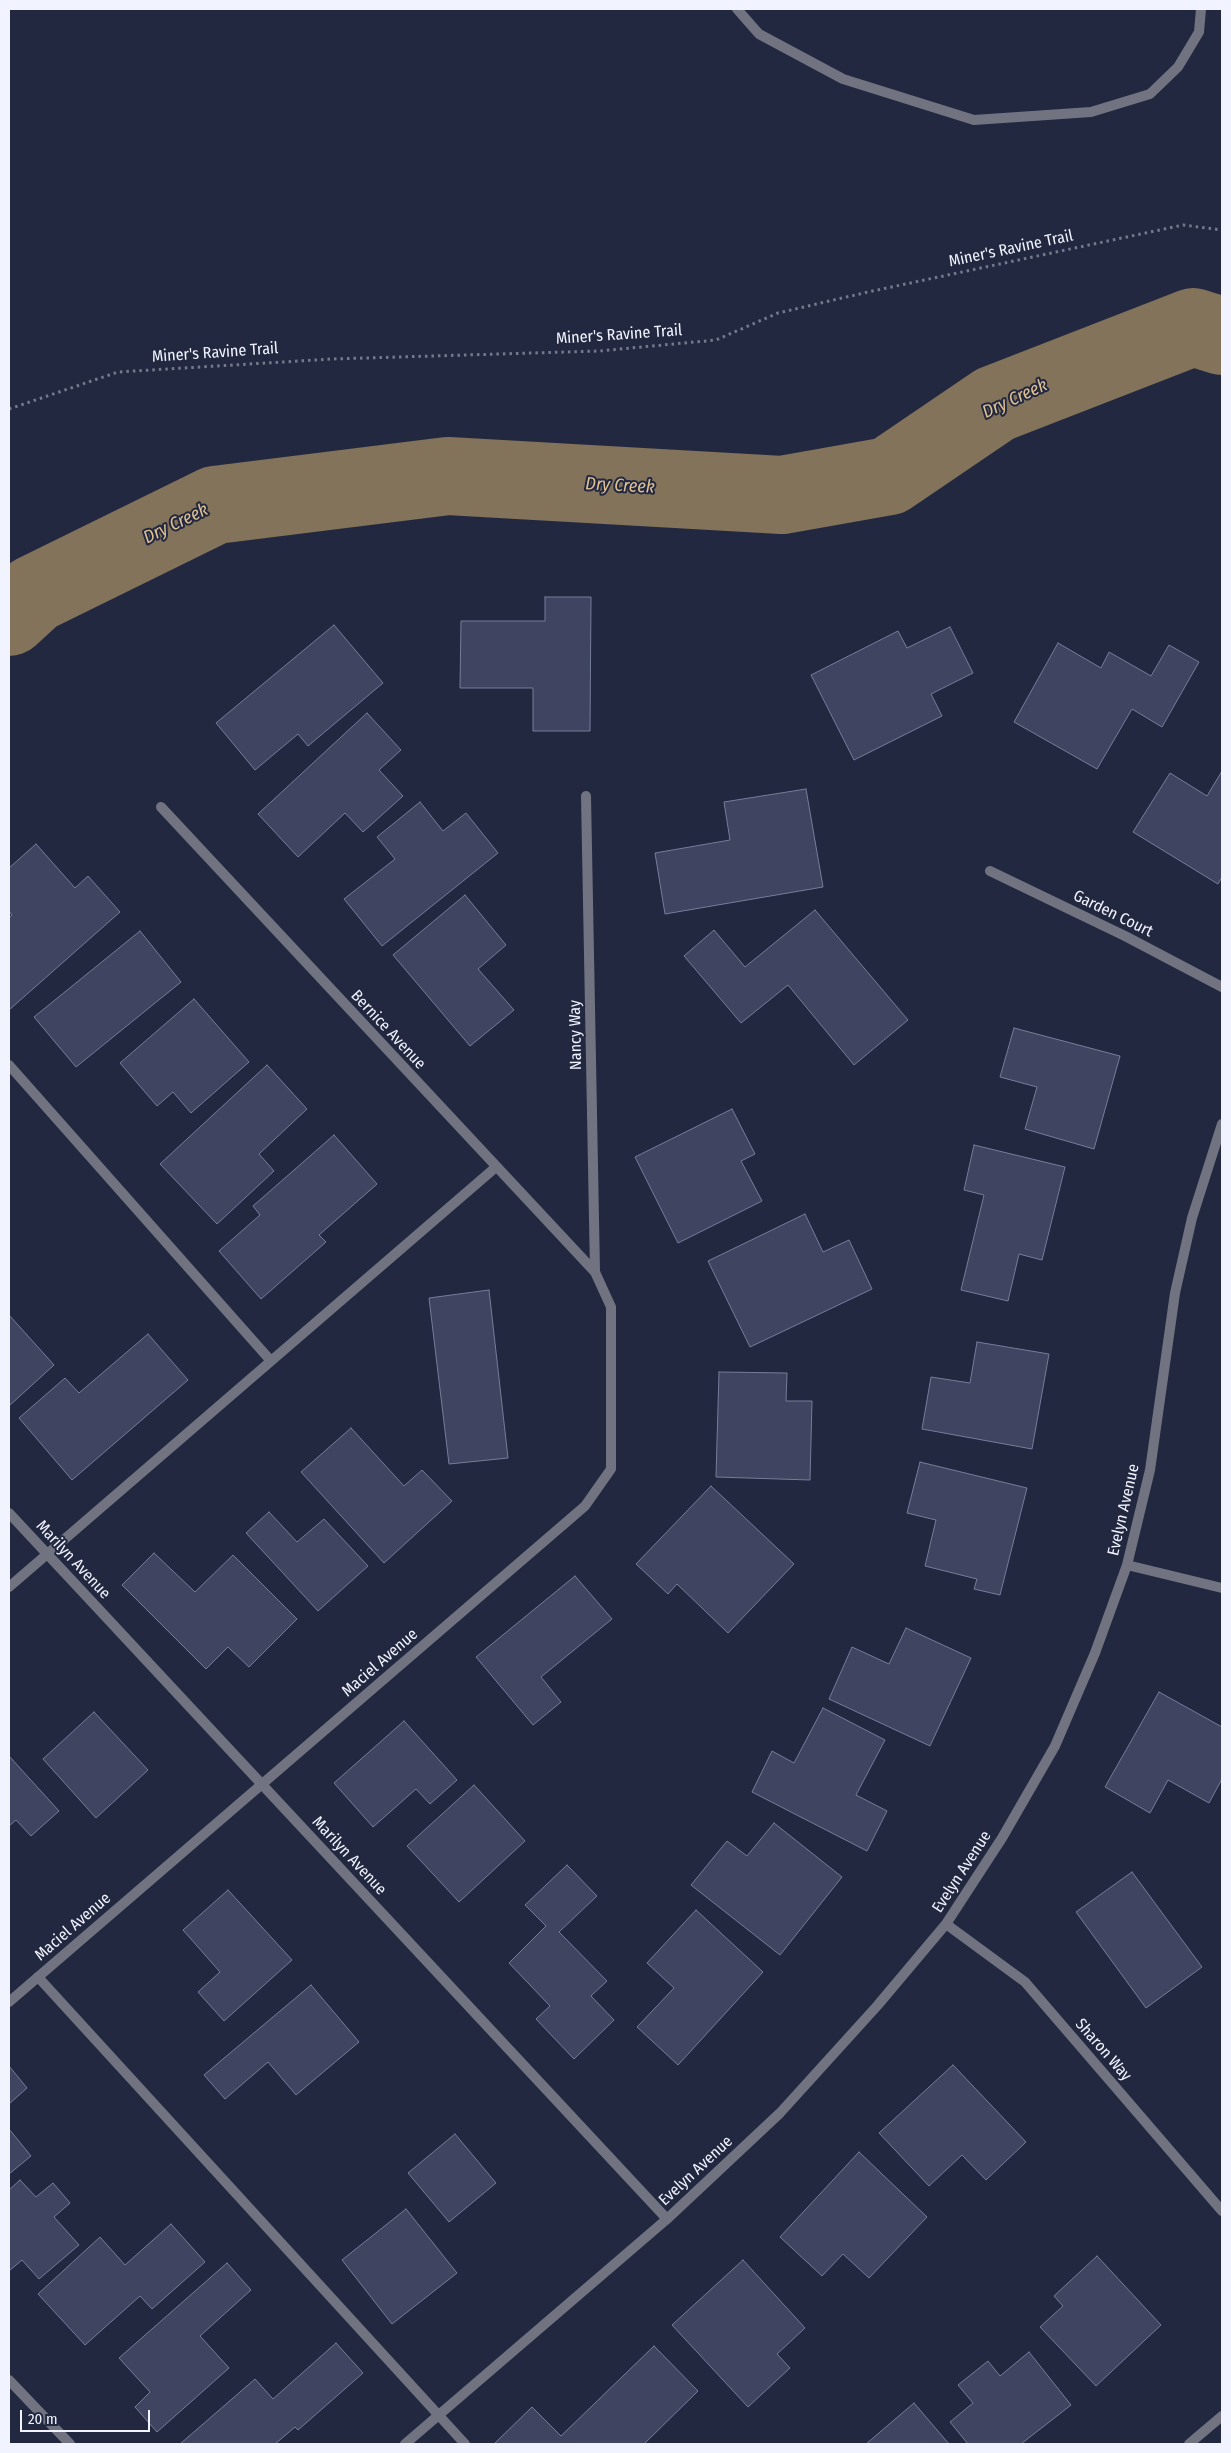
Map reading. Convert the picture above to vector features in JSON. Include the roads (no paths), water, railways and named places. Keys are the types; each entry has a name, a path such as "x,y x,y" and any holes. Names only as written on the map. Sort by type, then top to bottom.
{"street":[{"path":"737,9 759,34 844,79 974,120 1091,112 1150,94 1178,67 1199,32 1201,9"},
{"name":"Nancy Way","path":"586,796 595,1272"},
{"name":"Bernice Avenue","path":"161,807 595,1272"},
{"name":"Garden Court","path":"990,871 1125,936 1222,987"},
{"path":"9,1066 270,1361"},
{"name":"Evelyn Avenue","path":"405,2444 667,2219 780,2113 877,2006 946,1924 1002,1838 1056,1746 1096,1653 1127,1565 1150,1470 1175,1293 1192,1218 1222,1124"},
{"path":"9,1587 496,1167"},
{"name":"Maciel Avenue","path":"9,2002 585,1506 610,1469 611,1307 595,1272"},
{"name":"Marilyn Avenue","path":"9,1513 667,2219"},
{"path":"1127,1565 1222,1588"},
{"name":"Sharon Way","path":"946,1924 1025,1982 1222,2211"},
{"path":"38,1977 465,2444"},
{"path":"9,2380 70,2444"},
{"path":"1190,2444 1222,2416"}],"waterway":[{"name":"Dry Creek","path":"9,617 34,594 215,505 448,476 782,495 889,476 995,404 1193,327 1222,336"}]}
